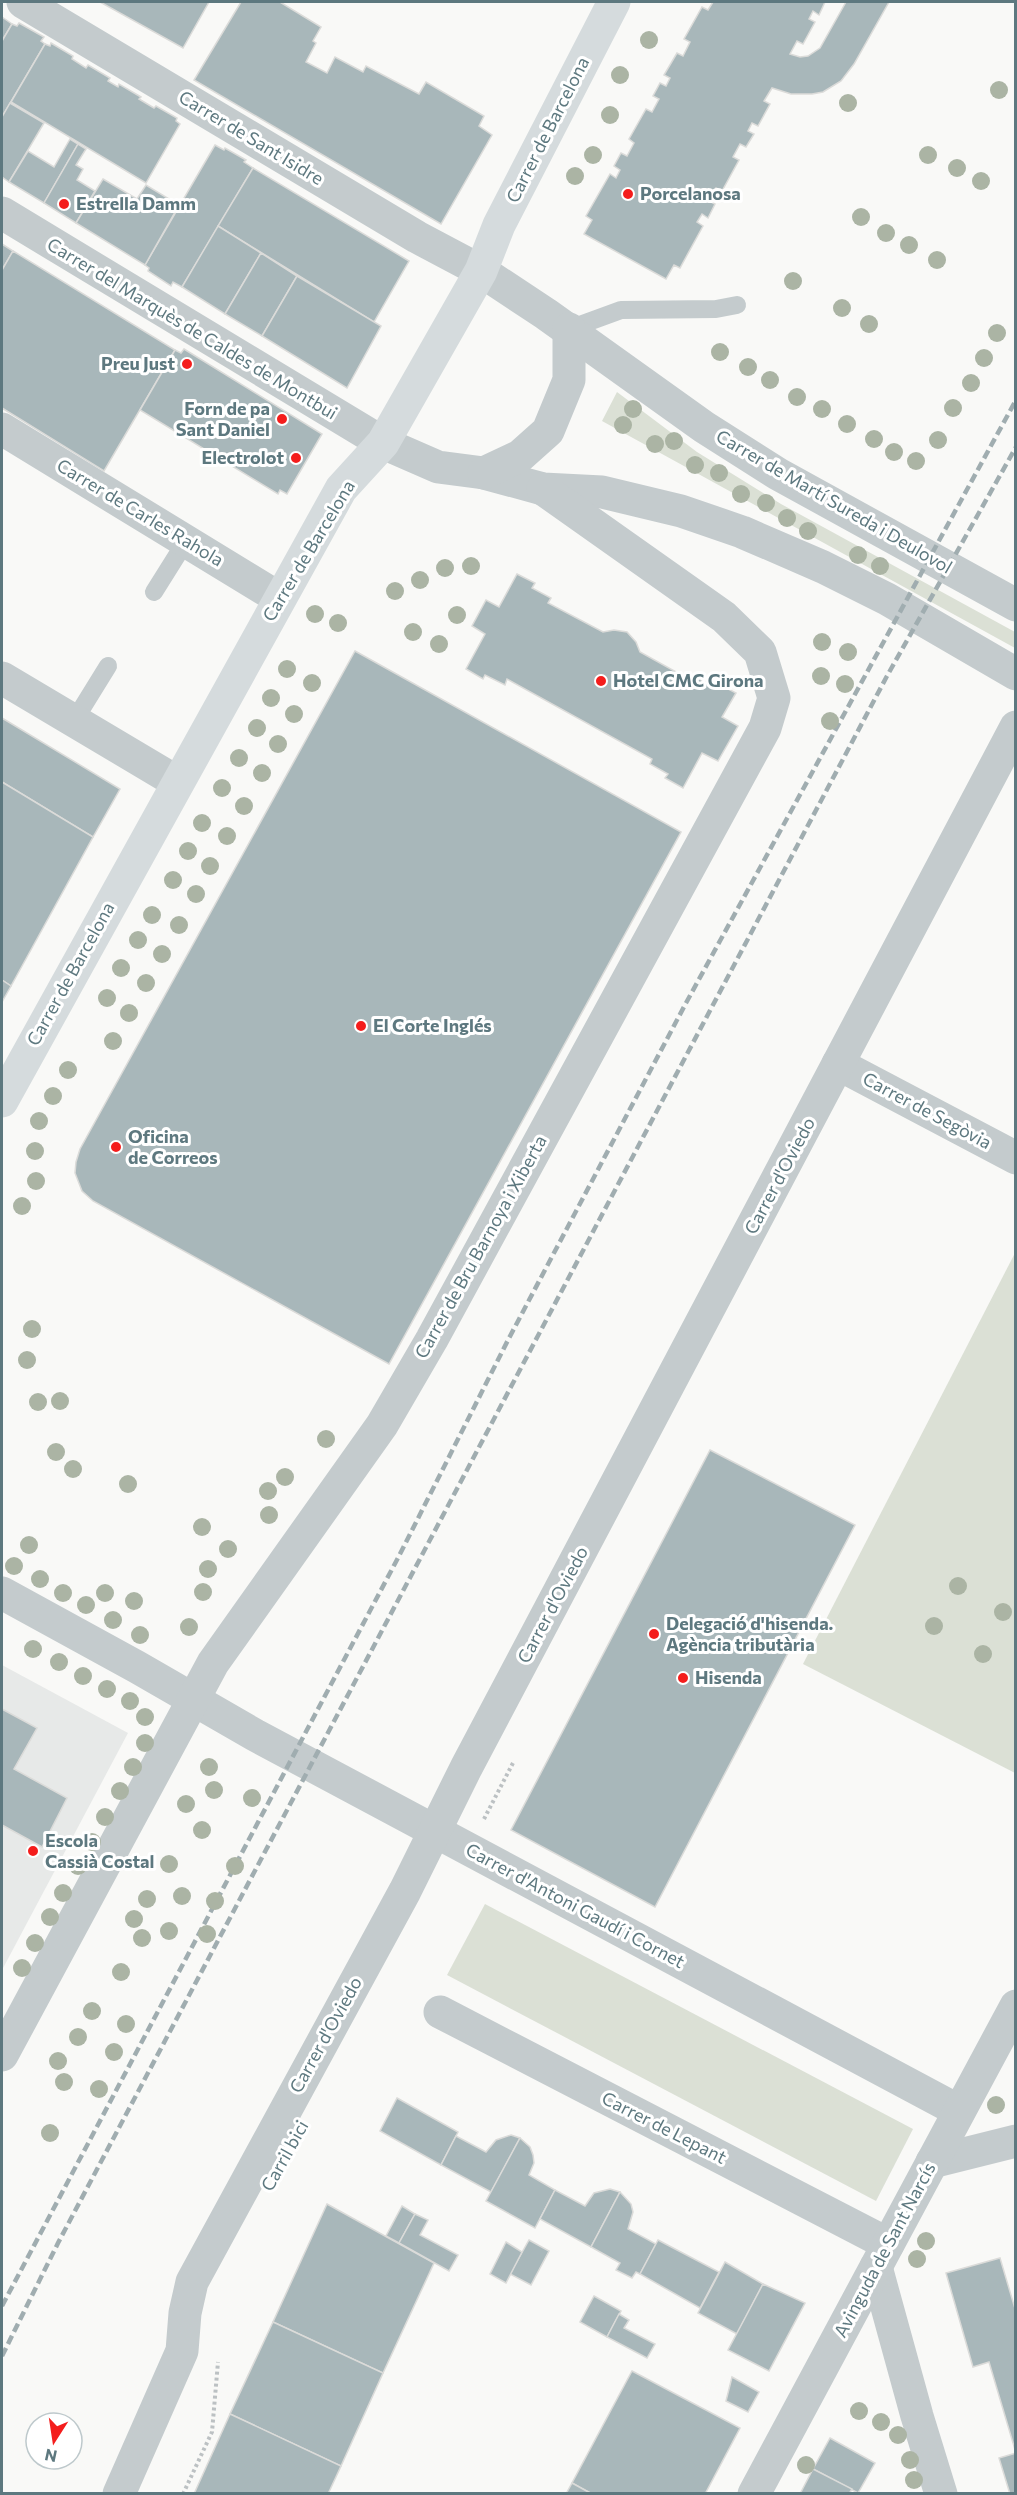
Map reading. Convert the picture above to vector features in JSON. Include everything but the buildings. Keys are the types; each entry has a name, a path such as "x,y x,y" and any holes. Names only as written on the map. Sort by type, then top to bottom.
{"main road":[{"name":"Carrer de Barcelona","path":"2,1101 341,489 383,443 480,271 499,225 614,2"}],"street":[{"name":"Carrer de Sant Isidre","path":"23,2 417,237 480,271"},
{"name":"Carrer del Marquès de Caldes de Montbui","path":"2,213 383,443"},
{"name":"Carrer de Martí Sureda i Deulovol","path":"480,271 569,329 704,427 778,474 1016,605"},
{"path":"484,473 520,456 548,431 569,381 569,329"},
{"name":"Carrer de Carles Rahola","path":"2,429 279,598"},
{"path":"383,443 438,466 484,473 543,489 602,492 681,511 742,532 823,567 888,599 1016,674"},
{"name":"Carrer de Bru Barnoya i Xiberta","path":"2,2055 213,1663 387,1415 432,1339 765,728 774,698 760,652 724,617 543,489"},
{"path":"2,678 177,782"},
{"name":"Carrer d'Oviedo","path":"119,2493 182,2351 185,2313 192,2282 405,1891 434,1831 1016,727"},
{"name":"Carrer de Segòvia","path":"838,1064 1016,1158"},
{"name":"Carrer d'Antoni Gaudí i Cornet","path":"2,1593 193,1698 255,1735 959,2111"},
{"name":"Avinguda de Sant Narcís","path":"754,2493 1016,2006"},
{"name":"Carrer de Lepant","path":"440,2012 882,2255"},
{"path":"932,2162 1016,2141"},
{"path":"882,2255 917,2416 941,2493"}],"lane":[{"path":"569,329 621,309 716,309 737,305"},
{"path":"154,592 186,541"},
{"path":"74,721 108,666"}],"path":[{"path":"183,2493 212,2432 219,2352"}],"shaded area":[{"path":"617,392 697,452 781,504 1015,632 1015,648 602,421"},
{"path":"1015,1253 1015,1773 803,1664"},
{"name":"Escola Cassià Costal","path":"2,1665 128,1733 2,1970"},
{"path":"485,1904 913,2129 876,2201 447,1975"}],"railway":[{"path":"2,2306 399,1556 508,1340 686,1003 1016,400"},
{"path":"2,2356 58,2243 887,676 1016,447"}],"place":[{"name":"Porcelanosa","path":"628,194"},
{"name":"Estrella Damm","path":"64,204"},
{"name":"Preu Just","path":"187,364"},
{"name":"Forn de pa Sant Daniel","path":"282,419"},
{"name":"Electrolot","path":"296,458"},
{"name":"Hotel CMC Girona","path":"601,681"},
{"name":"El Corte Inglés","path":"361,1026"},
{"name":"Oficina de Correos","path":"116,1147"},
{"name":"Delegació d'hisenda. Agència tributària","path":"654,1634"},
{"name":"Hisenda","path":"683,1678"},
{"name":"Escola Cassià Costal","path":"33,1851"}]}
